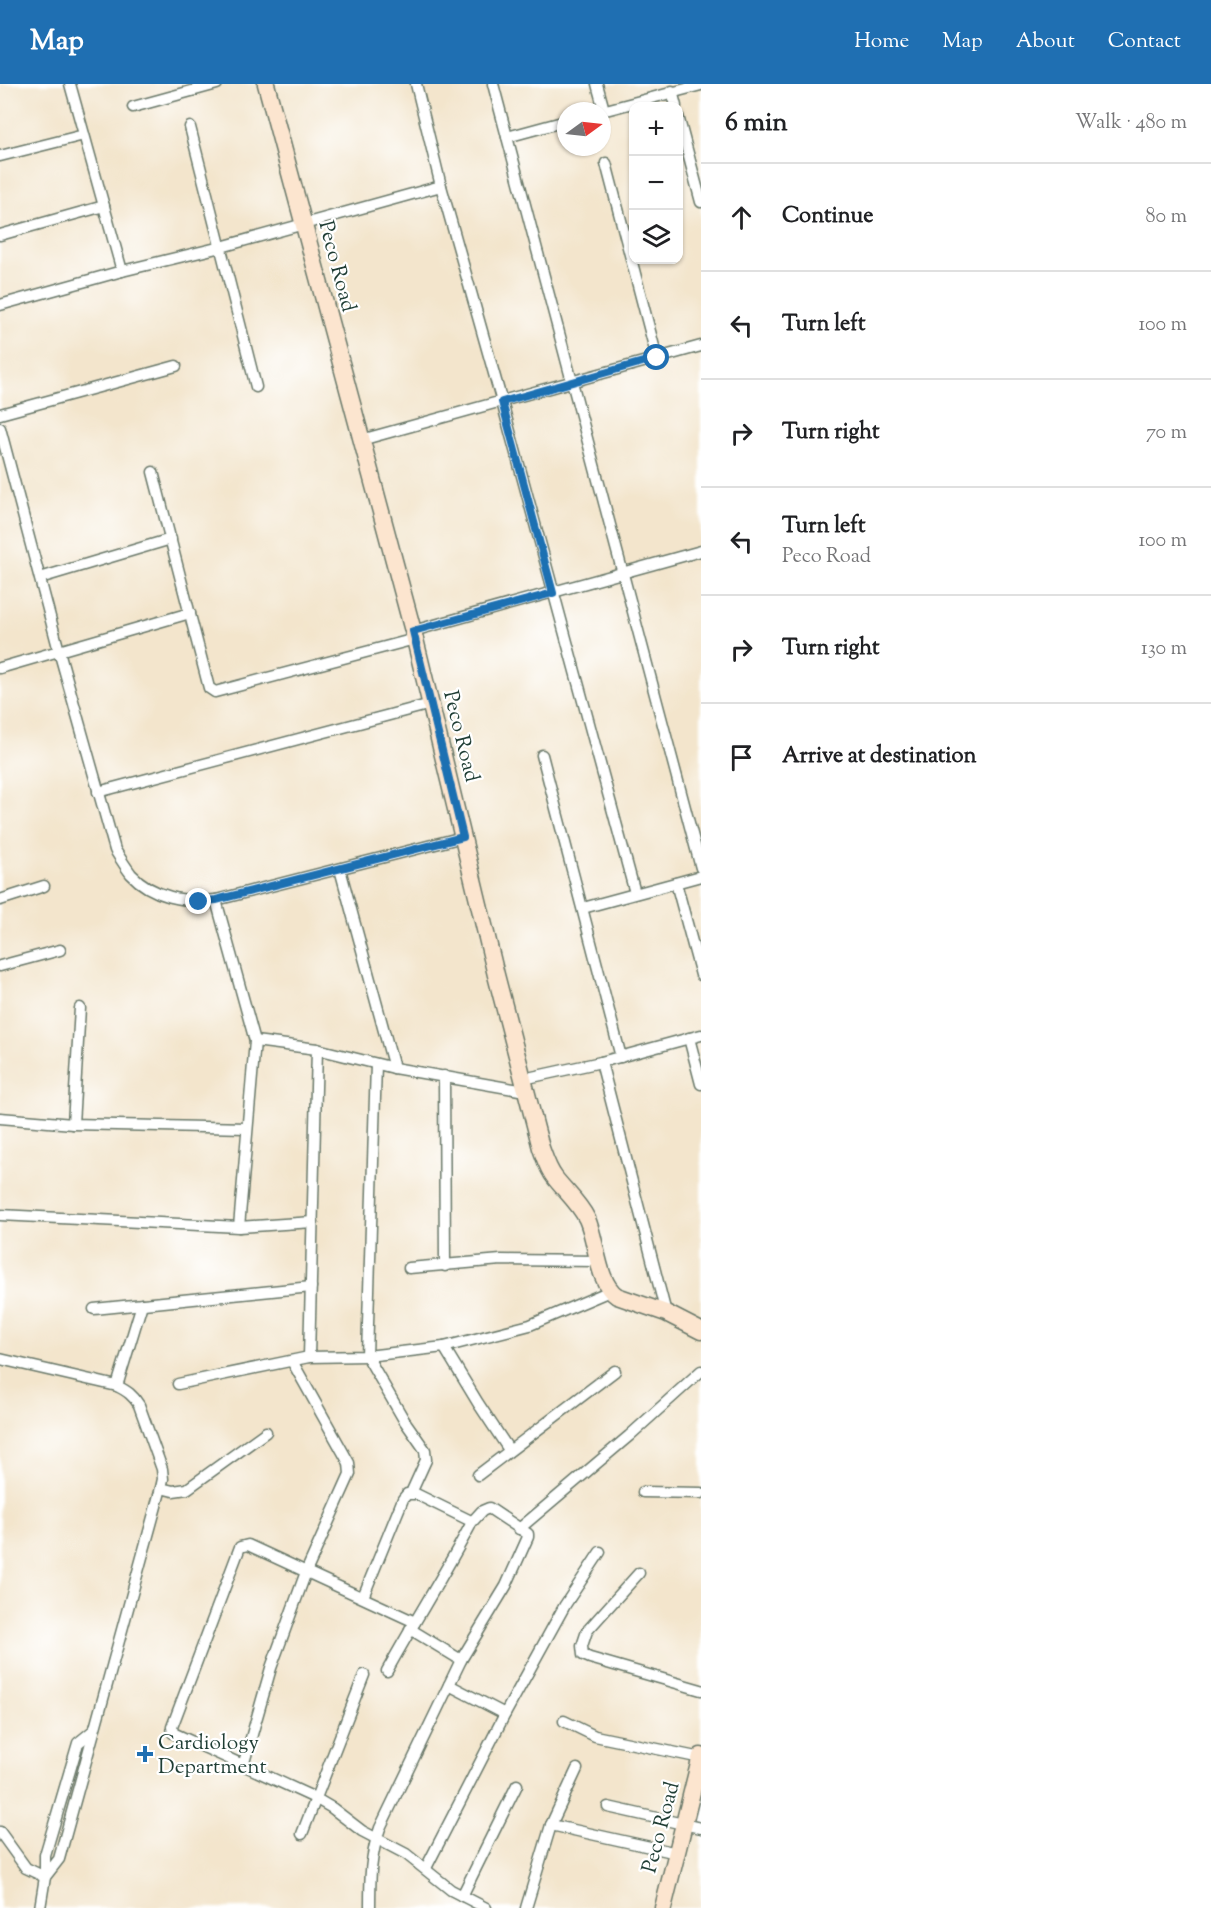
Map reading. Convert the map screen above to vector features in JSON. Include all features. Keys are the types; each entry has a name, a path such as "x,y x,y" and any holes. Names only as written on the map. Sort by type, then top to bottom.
{"street":[{"path":"70,84 122,271"},
{"path":"133,107 217,84"},
{"name":"Peco Road","path":"266,84 414,635 524,1085 547,1164 579,1205 586,1218 610,1292"},
{"path":"416,84 441,186 635,893"},
{"path":"493,84 701,868"},
{"path":"597,84 601,102"},
{"path":"611,109 699,85"},
{"path":"672,91 675,102"},
{"path":"507,138 557,124"},
{"path":"190,127 256,387"},
{"path":"0,156 84,135"},
{"path":"683,135 701,202"},
{"path":"606,163 657,358"},
{"path":"0,305 441,186"},
{"path":"0,235 104,206"},
{"path":"361,440 701,346"},
{"path":"0,414 176,366"},
{"path":"0,428 114,850 139,881 183,900 216,900 463,837"},
{"path":"153,472 209,688 215,692 701,551"},
{"path":"40,578 171,539"},
{"path":"0,668 190,613"},
{"path":"98,792 431,704"},
{"path":"542,756 621,1057"},
{"path":"340,869 394,1068"},
{"path":"582,908 701,876"},
{"path":"676,883 698,951 701,975"},
{"path":"0,900 44,886"},
{"path":"216,900 255,1041 239,1227"},
{"path":"0,965 60,950"},
{"path":"73,1124 80,1008"},
{"path":"255,1041 317,1049 394,1068 524,1085 701,1035"},
{"path":"689,1038 701,1084"},
{"path":"309,1357 317,1049"},
{"path":"601,1062 666,1313"},
{"path":"376,1064 367,1356 404,1420 425,1450 426,1460 411,1493"},
{"path":"444,1076 445,1266"},
{"path":"0,1118 73,1124 247,1128"},
{"path":"0,1215 239,1227 313,1222"},
{"path":"409,1268 501,1260 599,1261"},
{"path":"94,1309 311,1287"},
{"path":"178,1384 309,1357 367,1356 444,1347 530,1325 610,1292 666,1313 701,1331"},
{"path":"117,1386 142,1304"},
{"path":"444,1347 477,1403 509,1450"},
{"path":"0,1359 117,1386 134,1396 162,1468 163,1479 58,1858 45,1876 40,1908"},
{"path":"243,1766 271,1668 306,1572 350,1474 349,1463 292,1360"},
{"path":"478,1475 615,1371"},
{"path":"519,1529 701,1371"},
{"path":"161,1488 173,1491 187,1489 266,1431"},
{"path":"643,1492 701,1493"},
{"path":"363,1597 407,1494 416,1494 470,1519 471,1523"},
{"path":"370,1908 373,1847 376,1839 461,1660 514,1570 528,1534 489,1508 482,1511 471,1523 445,1574 412,1625 387,1671"},
{"path":"461,1660 412,1625 363,1597 248,1545 239,1548 172,1727 172,1734 315,1798 362,1831 406,1854 451,1890 486,1908"},
{"path":"426,1868 505,1714 565,1605 600,1552"},
{"path":"639,1573 587,1631 582,1646 583,1655 701,1690"},
{"path":"302,1834 364,1675"},
{"path":"449,1685 505,1714"},
{"path":"564,1721 595,1736 700,1765"},
{"name":"Peco Road","path":"663,1908 700,1765"},
{"path":"526,1908 550,1825 577,1769"},
{"path":"462,1896 518,1785"},
{"path":"608,1807 701,1828"},
{"path":"550,1825 677,1853"},
{"path":"0,1832 26,1868 45,1876"}],"place":[{"name":"Cardiology Department","path":"145,1754"}],"route":[{"path":"199,902 216,900 463,837 413,631 553,593 502,402 657,358"}]}
